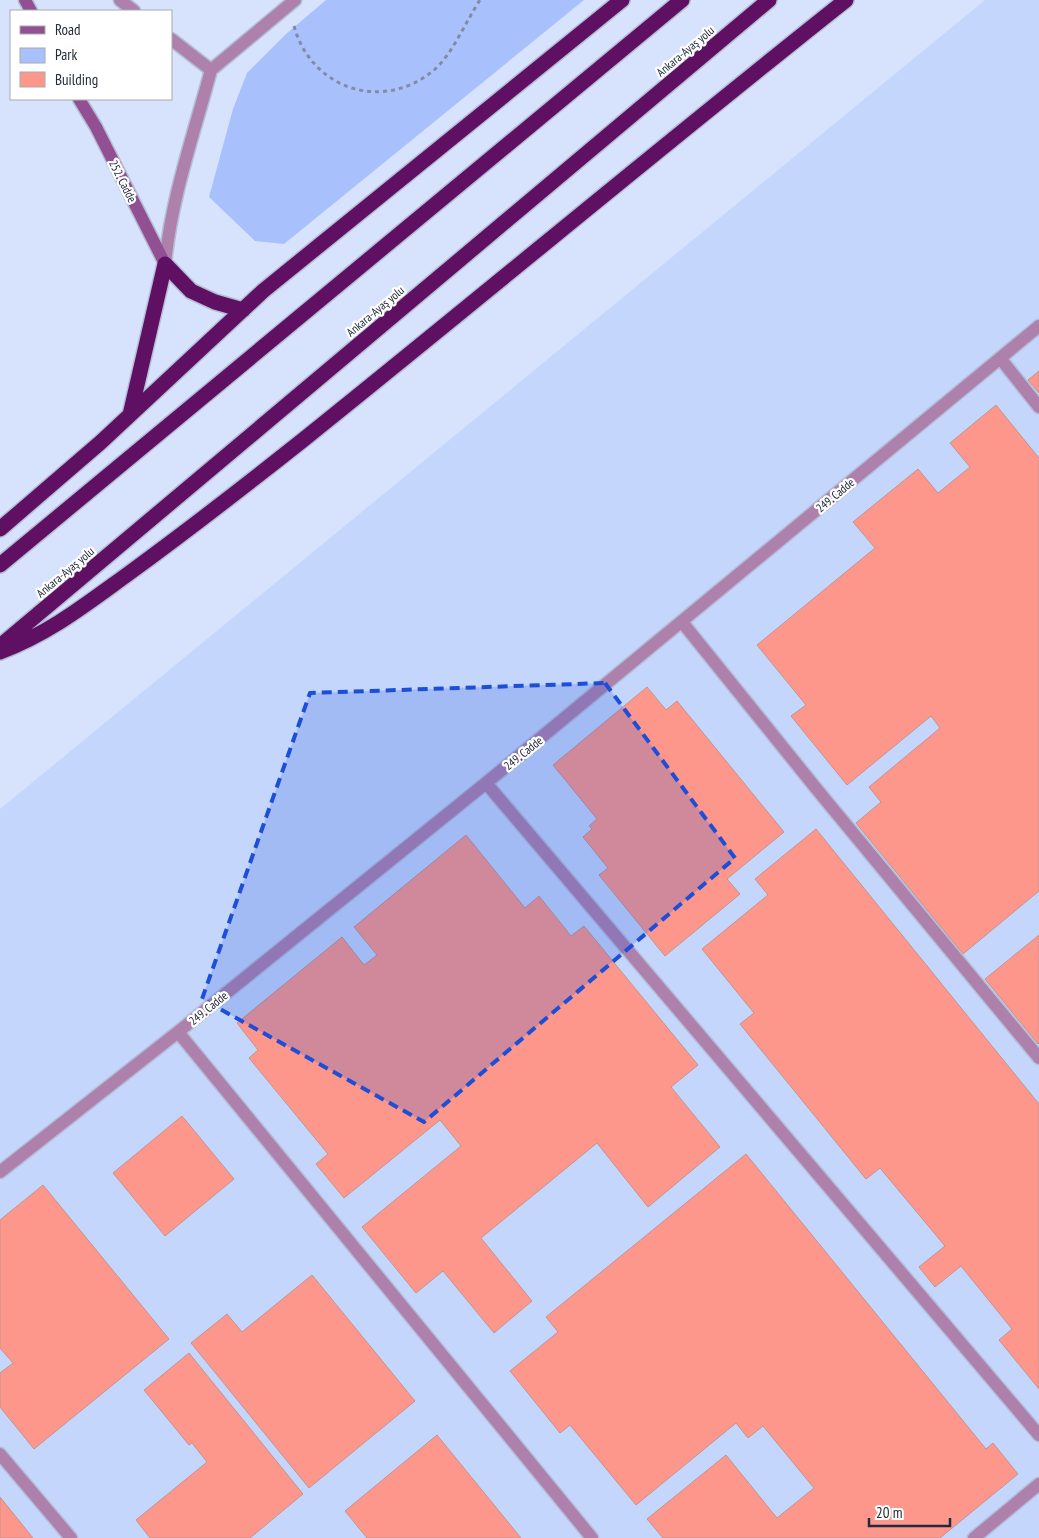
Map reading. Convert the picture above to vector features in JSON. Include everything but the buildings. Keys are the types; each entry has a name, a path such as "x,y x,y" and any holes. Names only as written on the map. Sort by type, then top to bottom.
{"highway":[{"path":"0,529 130,415 263,291 622,0"},
{"path":"0,565 682,0"},
{"name":"Ankara-Ayaş yolu","path":"0,646 770,0"},
{"path":"0,652 22,644 60,623 167,546 442,329 846,0"},
{"path":"165,264 191,291 215,302 243,310"},
{"path":"130,415 165,264"}],"main road":[{"name":"252. Cadde","path":"81,100 165,264"}],"street":[{"path":"120,0 133,10"},
{"path":"165,264 174,204 211,70 293,1"},
{"path":"172,40 211,70"},
{"name":"249. Cadde","path":"0,1172 178,1032 486,783 1039,326"},
{"path":"1000,358 1039,407"},
{"path":"682,622 819,792 1039,1058"},
{"path":"486,783 1039,1435"},
{"path":"178,1032 592,1538"},
{"path":"0,1454 71,1538"},
{"path":"974,1538 1039,1484"}],"path":[{"path":"293,1 292,20 297,38 305,53 316,67 330,78 345,86 364,91 383,92 410,85 435,70 447,55 480,0"}],"highlighted area":[{"path":"605,683 735,858 424,1122 202,999 310,693"}],"shaded area":[{"path":"985,0 1039,0 1039,1538 0,1538 0,809"}],"green space":[{"path":"326,0 584,0 284,244 255,241 209,197 233,109 247,73 286,34"}]}
